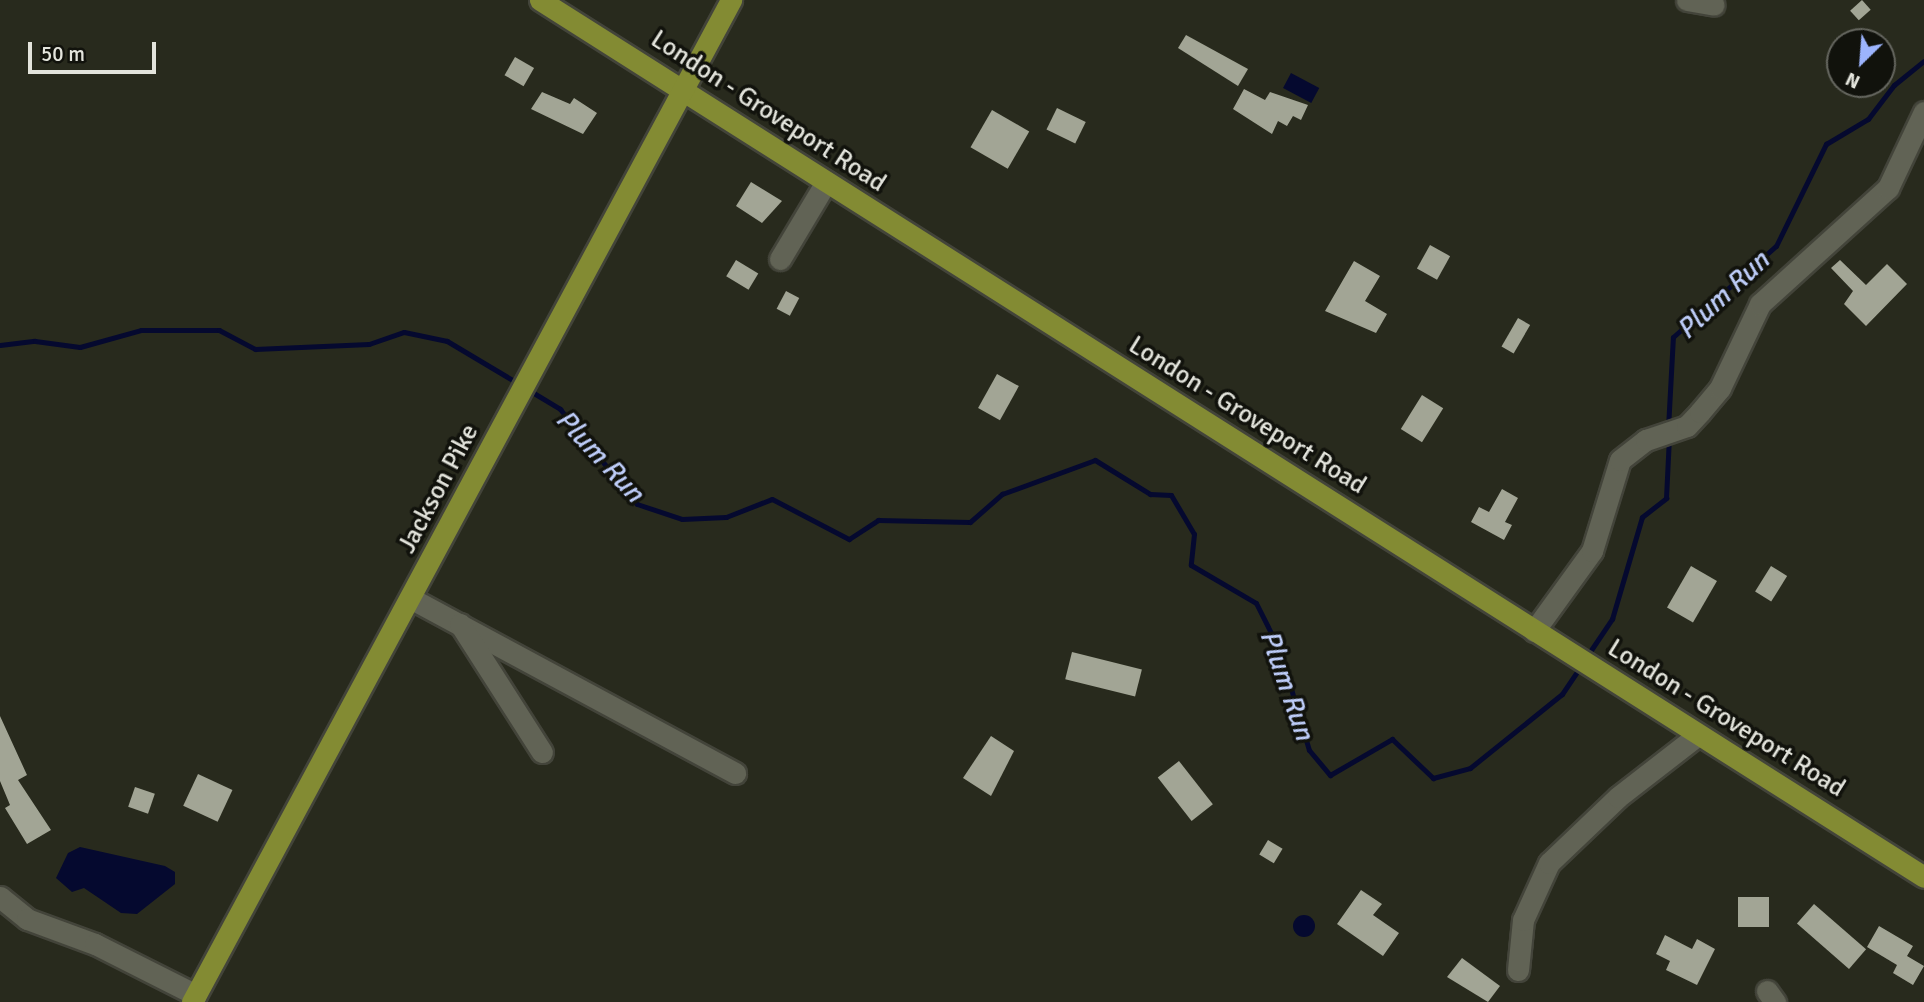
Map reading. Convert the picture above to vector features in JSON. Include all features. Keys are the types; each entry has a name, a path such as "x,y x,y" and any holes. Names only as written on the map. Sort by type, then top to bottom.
{"main road":[{"name":"London - Groveport Road","path":"540,0 1924,877"},
{"name":"Jackson Pike","path":"194,999 412,599 731,0"}],"street":[{"path":"1687,0 1714,5"},
{"path":"1539,634 1592,551 1620,460 1664,435 1720,388 1760,304 1888,188 1924,112"},
{"path":"780,259 827,182"},
{"path":"412,599 735,774"},
{"path":"458,622 542,752"},
{"path":"1518,970 1523,920 1549,863 1609,805 1698,734"},
{"path":"0,897 27,919 134,961 194,999"}],"water":[{"path":"1291,73 1319,88 1311,103 1283,88"},
{"path":"80,847 165,866 175,872 175,884 137,914 121,913 84,888 72,892 56,878 68,853"},
{"path":"1304,915 1312,918 1315,926 1312,934 1304,937 1296,934 1293,926 1296,918"}],"building":[{"path":"1862,0 1871,10 1859,20 1850,11"},
{"path":"1186,35 1248,69 1238,86 1178,48"},
{"path":"515,57 534,68 524,86 504,75"},
{"path":"1244,89 1265,100 1270,92 1308,105 1301,120 1293,116 1287,126 1278,121 1272,134 1233,109"},
{"path":"542,92 570,104 574,98 597,113 583,134 531,109"},
{"path":"1057,108 1086,122 1075,144 1046,130"},
{"path":"992,110 1029,131 1008,169 970,147"},
{"path":"751,182 782,201 762,223 736,206"},
{"path":"1430,245 1450,256 1437,280 1417,269"},
{"path":"736,260 758,273 749,290 726,276"},
{"path":"1840,260 1866,285 1887,264 1907,284 1866,326 1844,304 1853,291 1831,268"},
{"path":"1354,261 1380,276 1365,301 1387,314 1376,333 1325,311"},
{"path":"786,291 799,298 790,316 777,309"},
{"path":"1518,318 1530,325 1514,354 1502,347"},
{"path":"997,374 1019,386 1000,420 978,408"},
{"path":"1422,395 1443,408 1422,442 1401,429"},
{"path":"1502,489 1518,498 1505,522 1512,525 1504,540 1471,522 1479,507 1489,512"},
{"path":"1691,566 1717,581 1693,623 1667,608"},
{"path":"1771,566 1787,576 1771,602 1755,591"},
{"path":"1072,652 1142,669 1135,697 1065,679"},
{"path":"0,716 27,775 18,780 51,830 27,844 5,808 10,805 0,781"},
{"path":"991,736 1014,751 991,796 963,778"},
{"path":"1179,761 1213,804 1192,821 1158,778"},
{"path":"198,774 232,790 218,822 183,806"},
{"path":"135,787 155,794 148,814 128,807"},
{"path":"1268,840 1283,849 1274,863 1259,855"},
{"path":"1361,890 1382,904 1373,915 1399,933 1383,956 1337,924"},
{"path":"1738,897 1769,897 1769,927 1738,927"},
{"path":"1814,904 1866,949 1849,969 1797,924"},
{"path":"1879,926 1913,946 1907,956 1924,966 1913,985 1893,973 1897,965 1867,947"},
{"path":"1665,935 1692,949 1697,939 1715,949 1697,985 1666,970 1670,961 1656,954"},
{"path":"1462,958 1500,986 1488,1002 1447,977"}],"waterway":[{"name":"Plum Run","path":"1668,428 1673,337 1776,246 1826,144 1868,119 1894,85 1924,61"},
{"name":"Plum Run","path":"0,345 35,341 80,347 141,330 219,330 255,349 369,344 404,332 447,341 519,384"},
{"name":"Plum Run","path":"527,389 560,409 637,504 682,519 726,517 772,499 849,539 878,520 970,522 1002,494 1095,460 1150,494 1171,495 1194,534 1191,565 1256,603 1280,651 1309,750 1330,775 1392,739 1433,778 1470,768 1562,694 1582,664"},
{"name":"Plum Run","path":"1587,656 1612,619 1642,517 1666,498 1669,437"}]}
